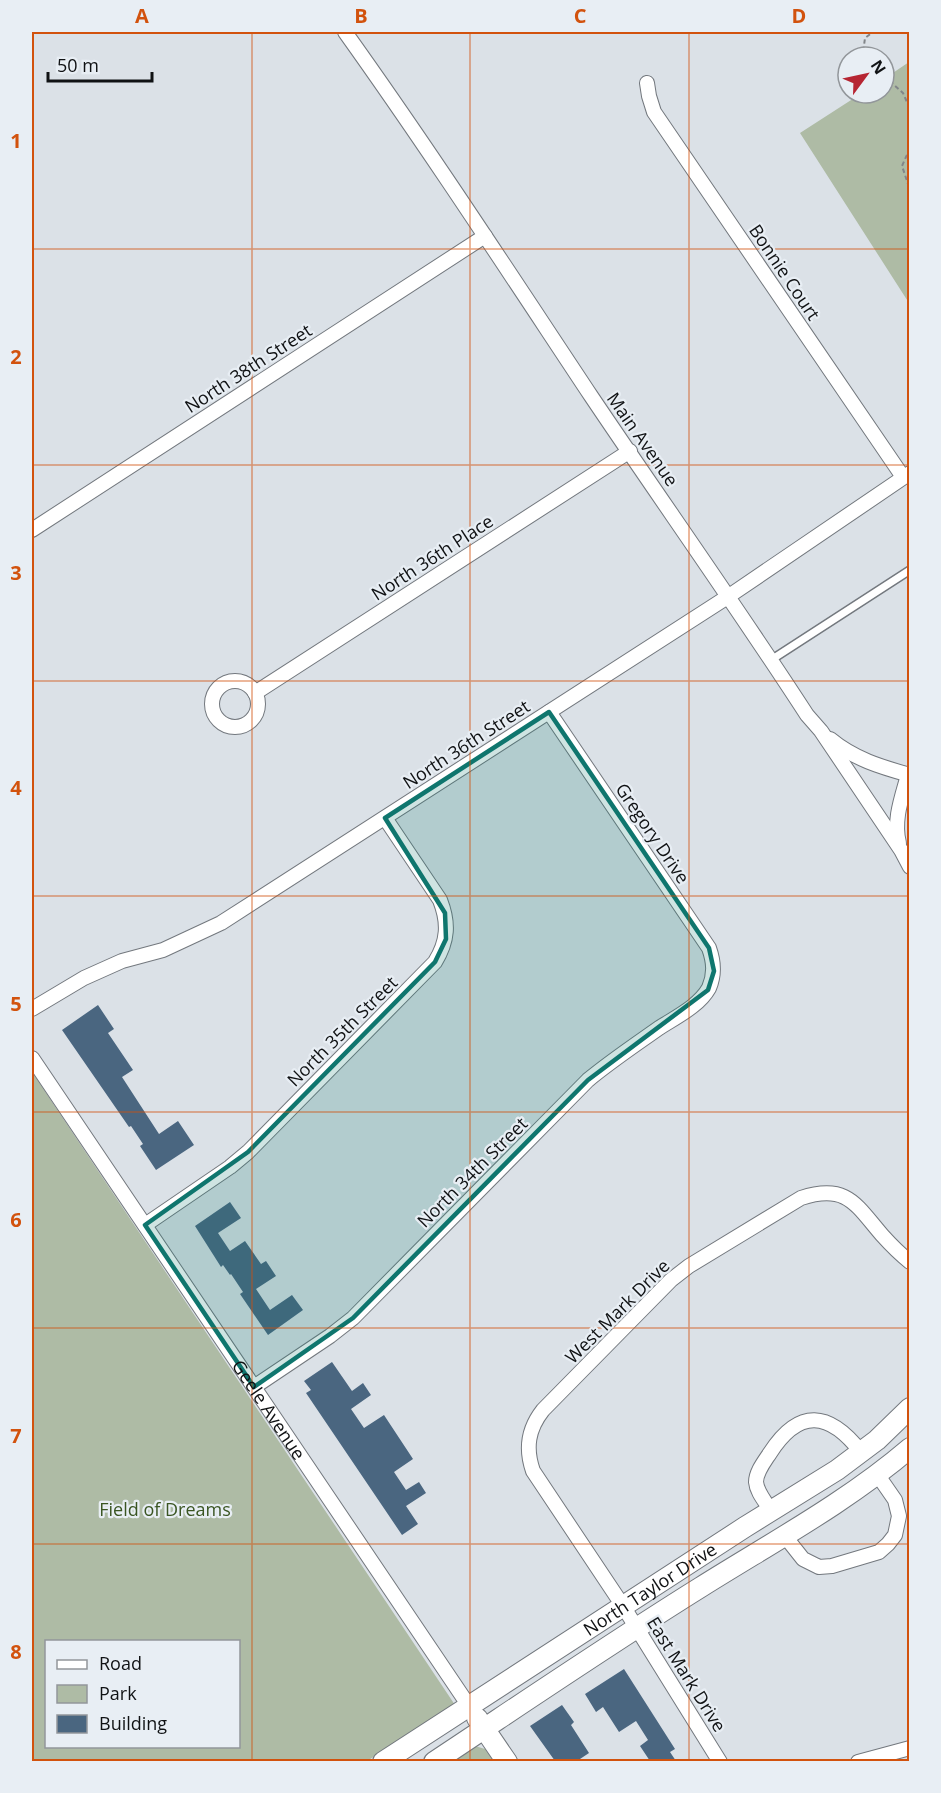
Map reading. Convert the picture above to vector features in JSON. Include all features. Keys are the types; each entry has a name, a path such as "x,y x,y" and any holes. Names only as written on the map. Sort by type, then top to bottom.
{"main road":[{"name":"North Taylor Drive","path":"384,1761 837,1470 877,1440 909,1408"},
{"name":"North Taylor Drive","path":"434,1761 877,1474 909,1448"},
{"name":"Geele Avenue","path":"469,1706 507,1761"}],"street":[{"name":"Main Avenue","path":"345,32 729,596 807,715 821,731 901,850 909,867"},
{"name":"Bonnie Court","path":"647,84 654,112 906,475"},
{"name":"North 38th Street","path":"32,530 485,236"},
{"name":"North 36th Place","path":"255,693 630,451"},
{"name":"North 36th Street","path":"32,1010 94,974 122,961 163,951 221,923 729,596 906,475"},
{"name":"Gregory Drive","path":"549,712 709,948 713,959 712,980"},
{"path":"821,731 855,756 874,765 909,775 898,813 897,828 901,850"},
{"name":"North 35th Street","path":"145,1225 230,1167 248,1152 435,962 446,939 445,913 440,900 385,818"},
{"name":"North 34th Street","path":"254,1388 353,1318 588,1080 694,1004 708,990 712,980"},
{"name":"Geele Avenue","path":"32,1058 469,1706"},
{"name":"West Mark Drive","path":"623,1606 533,1471 528,1446 533,1426 543,1410 671,1280 689,1266 801,1198 826,1193 839,1195 851,1201 909,1262"},
{"path":"771,1511 758,1489 757,1476 774,1447 793,1427 811,1421 828,1423 846,1434 861,1452"},
{"path":"784,1535 803,1559 819,1567 832,1566 879,1552 895,1535 899,1516 895,1500 877,1474"},
{"name":"East Mark Drive","path":"623,1606 720,1761"},
{"path":"858,1761 909,1748"}],"lane":[{"path":"771,660 909,570"}],"path":[{"path":"865,45 865,38 873,32"},
{"path":"896,87 903,93 909,109"},
{"path":"909,148 902,166 909,190"}],"highlighted area":[{"path":"549,712 709,948 714,971 708,990 588,1080 353,1318 254,1387 145,1225 248,1152 435,962 446,939 445,913 385,818"}],"green space":[{"path":"909,62 909,303 800,133 843,105 896,105 896,71"},
{"name":"Field of Dreams","path":"32,1072 455,1705 367,1761 32,1761"},
{"path":"475,1746 485,1749 494,1761 447,1762"}],"building":[{"path":"98,1005 114,1029 108,1033 133,1070 122,1077 159,1134 178,1121 194,1145 156,1170 140,1146 143,1144 131,1126 129,1127 62,1030"},
{"path":"230,1202 241,1218 218,1233 230,1251 245,1241 261,1264 266,1261 276,1276 256,1289 270,1310 292,1295 303,1310 268,1335 240,1294 243,1292 231,1274 223,1265 221,1267 195,1226"},
{"path":"332,1362 352,1391 363,1383 371,1395 351,1409 364,1428 384,1415 413,1459 394,1472 406,1490 419,1482 426,1493 406,1506 418,1524 402,1535 306,1393 311,1390 304,1381"},
{"path":"624,1669 675,1749 670,1752 676,1761 650,1761 640,1746 648,1740 636,1721 619,1732 603,1707 596,1712 585,1694"},
{"path":"562,1705 574,1722 571,1725 589,1753 577,1761 555,1761 530,1726"}]}
